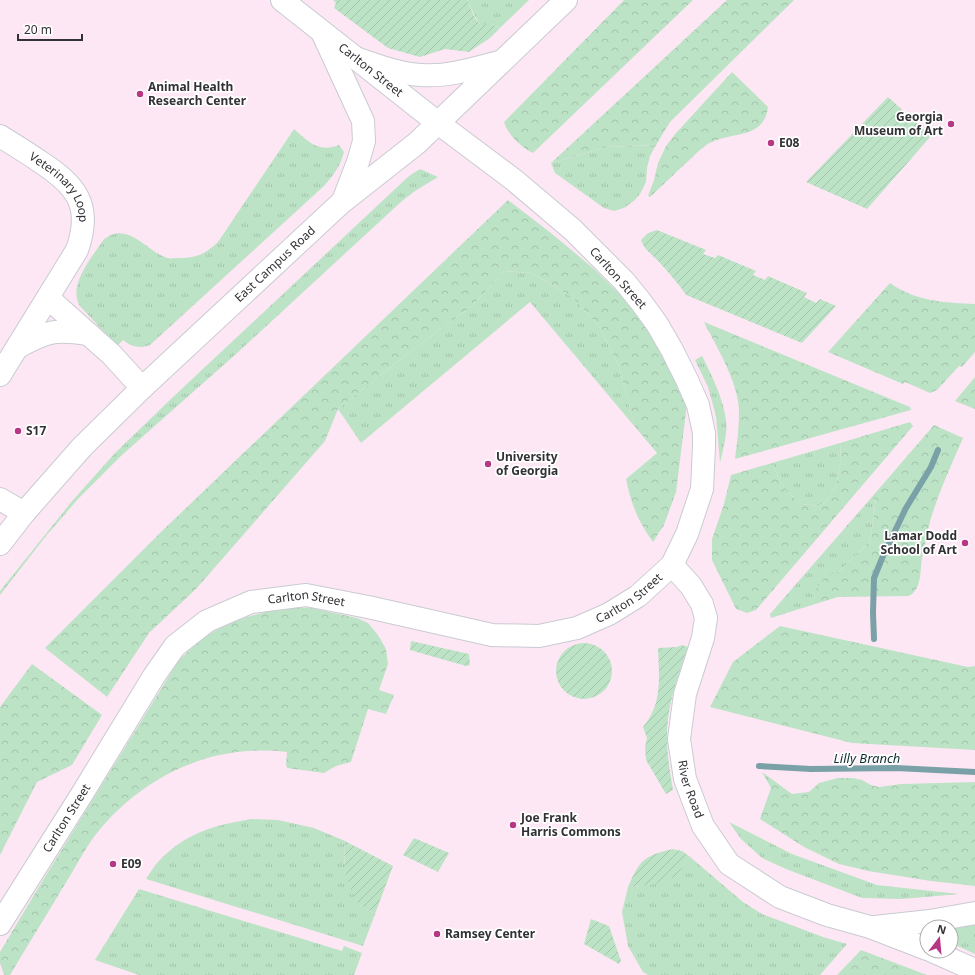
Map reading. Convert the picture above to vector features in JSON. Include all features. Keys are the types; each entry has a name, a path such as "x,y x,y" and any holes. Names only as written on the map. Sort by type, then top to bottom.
{"street":[{"name":"Carlton Street","path":"0,924 154,676 176,646 207,621 251,602 306,595 368,607 492,635 539,636 577,628 609,614 638,596 672,565 687,534 702,489 704,433 698,406 672,350 657,324 624,281 573,230 514,180 438,123 282,0"},
{"name":"East Campus Road","path":"0,544 24,513 82,447 142,388 342,202 417,142 438,123 566,0"},
{"path":"322,32 363,121 364,142 358,162 342,202"},
{"path":"355,58 394,71 421,75 444,75 463,72 502,61"},
{"name":"Veterinary Loop","path":"0,136 55,172 69,184 77,195 83,217 81,239 77,250 0,375"},
{"path":"48,298 112,355 142,388"},
{"path":"17,348 37,337 52,332 67,331 88,334"},
{"path":"0,499 24,513"},
{"name":"River Road","path":"672,565 691,586 702,604 706,618 703,638 685,694 679,739 685,779 703,826 729,864 780,897 827,915 870,927 919,946"},
{"name":"River Road","path":"870,927 975,913"},
{"path":"950,959 975,970"}],"shaded area":[{"name":"University of Georgia","path":"0,0 975,0 975,975 0,975"}],"green space":[{"path":"333,0 467,0 475,18 480,24 491,24 500,28 490,38 469,52 445,49 420,57 388,48 334,8 336,3"},
{"path":"467,0 529,0 500,28 491,24 480,24"},
{"path":"624,0 693,0 533,153 528,150 512,136 504,122"},
{"path":"727,0 794,0 670,122 656,145 607,147 551,163"},
{"path":"732,72 768,107 765,118 760,126 752,131 714,141 705,146 650,197 648,196 658,163 666,146"},
{"path":"888,97 931,136 867,209 806,182"},
{"path":"294,129 314,145 325,148 339,145 344,152 339,166 328,182 150,345 136,347 123,340 117,346 80,306 77,298 79,281 83,272 104,239 113,234 121,233 129,235 167,258 191,257 209,250 218,242"},
{"path":"656,145 650,156 646,182 640,194 635,200 624,208 614,211 604,208 555,173 551,163 607,147"},
{"path":"420,169 438,177 402,201 236,354 122,455 78,499 46,536 0,595 0,591 73,500 115,453 409,176"},
{"path":"508,200 593,268 634,308 664,354 687,404 676,492 664,525 653,542 643,527 636,512 626,479 657,453 635,427 618,364 599,326 572,297 532,273 504,271 472,306 415,348 338,409 325,441 196,589 149,633 107,697 45,648 162,531"},
{"path":"657,230 706,250 703,254 715,258 718,255 756,271 753,275 765,280 768,276 807,293 804,297 816,303 820,299 836,306 802,343 686,295 657,259 646,250 642,244 641,240 648,233"},
{"path":"504,271 532,273 572,297 599,326 618,364 635,427 530,302 361,443 338,409 415,348 472,306"},
{"path":"890,283 910,294 931,300 975,304 975,352 962,367 959,366 937,390 930,393 905,382 903,384 828,352"},
{"path":"704,322 910,407 911,410 735,459 739,423 738,401 735,389 721,354"},
{"path":"702,356 720,395 725,412 726,435 720,463 716,416 708,387 695,360"},
{"path":"975,377 975,409 955,401"},
{"path":"910,422 913,426 756,610 747,613 736,609 712,560 712,539 724,504 731,475 772,463 781,483 793,497 802,504 818,506 826,502 836,486 841,460 840,443"},
{"path":"934,425 963,438 932,515 922,558 920,580 916,590 908,596 838,597 812,605 812,594 825,577 840,571 870,541 876,499 871,498"},
{"path":"840,443 841,460 836,486 826,502 818,506 802,504 793,497 781,483 772,463"},
{"path":"871,498 876,498 870,541 840,571 825,578 812,594 812,605 771,618 770,614"},
{"path":"287,607 311,608 357,618 368,623 378,635 386,649 388,664 379,690 394,695 386,714 368,709 351,762 336,766 324,773 287,768 287,752 260,751 233,753 207,758 182,767 158,780 136,795 116,812 97,833 10,975 4,975 0,963 0,952 179,660 197,643 229,624 252,616"},
{"path":"780,626 968,667 975,666 975,750 852,743 710,707 733,662"},
{"path":"411,641 469,654 470,665 466,666 410,650"},
{"path":"584,643 595,645 604,651 610,660 612,671 610,682 604,691 595,697 584,699 573,697 564,691 558,682 556,671 558,660 564,651 573,645"},
{"path":"682,645 688,647 669,710 667,728 668,754 673,790 666,794 646,760 645,748 647,738 643,727 654,709 657,699 659,679 658,648 677,647"},
{"path":"32,664 102,715 72,765 37,782 0,855 0,707"},
{"path":"762,772 792,794 809,792 819,783 838,778 853,778 879,787 901,784 975,782 975,886 868,871 839,864 804,847 760,819 771,788"},
{"path":"251,819 278,820 314,828 345,841 344,871 358,904 375,914 363,946 146,879 157,863 179,843 201,832 225,824"},
{"path":"729,822 792,854 877,885 959,894 902,899 862,898 786,869 762,858 741,839"},
{"path":"414,838 449,853 438,872 403,855"},
{"path":"345,841 393,866 375,914 358,904 352,892 344,871"},
{"path":"673,849 682,851 689,856 683,867 674,877 658,883 628,887 636,871 644,860 655,854"},
{"path":"689,856 743,902 762,914 823,937 847,944 820,975 648,975 643,972 628,946 622,912 628,887 664,881 674,876 683,867"},
{"path":"139,889 342,951 344,946 362,953 354,975 139,975 95,960"},
{"path":"591,919 609,926 621,961 619,964 584,944"},
{"path":"975,921 975,954 959,947 959,925"},
{"path":"861,950 927,975 837,975"}],"waterway":[{"path":"874,639 874,578 906,508 931,467 938,450"},
{"name":"Lilly Branch","path":"759,766 811,769 896,768 975,772"}],"place":[{"name":"Animal Health Research Center","path":"140,94"},
{"name":"Georgia Museum of Art","path":"951,124"},
{"name":"E08","path":"771,143"},
{"name":"S17","path":"18,431"},
{"name":"University of Georgia","path":"488,464"},
{"name":"Lamar Dodd School of Art","path":"965,543"},
{"name":"Joe Frank Harris Commons","path":"513,825"},
{"name":"E09","path":"113,864"},
{"name":"Ramsey Center","path":"437,934"}]}
